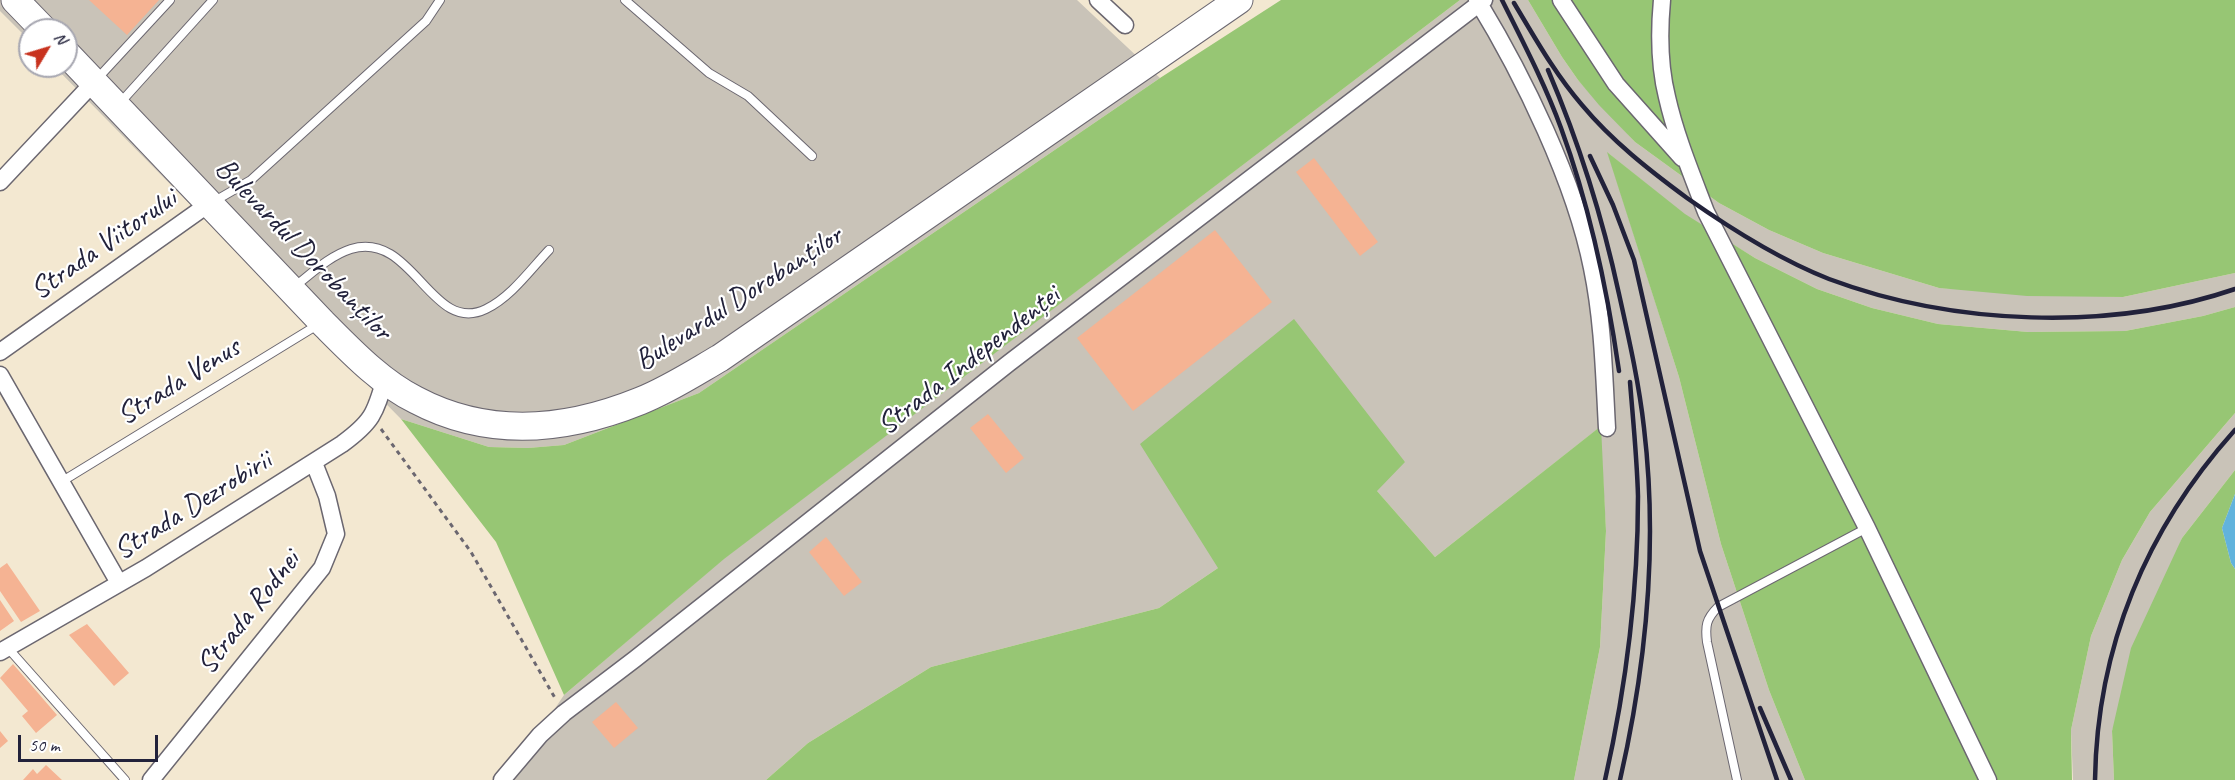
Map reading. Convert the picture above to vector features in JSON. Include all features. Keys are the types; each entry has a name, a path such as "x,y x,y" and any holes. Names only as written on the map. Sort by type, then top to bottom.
{"main road":[{"path":"15,0 32,18"},
{"name":"Bulevardul Dorobanților","path":"78,65 351,351 414,399 443,413 478,423 511,427 566,422 596,416 640,401 676,384 720,358 1237,2"}],"street":[{"path":"1098,0 1125,25"},
{"path":"1561,0 1616,84 1688,164"},
{"path":"1662,0 1659,32 1666,97 1706,212 1867,528 1988,780"},
{"path":"1480,1 1541,124 1576,210 1592,267 1597,296 1604,351 1607,428"},
{"name":"Strada Independenței","path":"502,780 540,735 564,713 1010,363 1480,1"},
{"path":"0,182 94,82"},
{"name":"Strada Viitorului","path":"0,352 210,203"},
{"path":"0,375 119,583"},
{"name":"Strada Dezrobirii","path":"4,650 119,583 314,463 356,434 369,422 377,407 385,379"},
{"name":"Strada Rodnei","path":"151,780 322,568 336,534 327,496 314,463"}],"lane":[{"path":"94,82 170,0"},
{"path":"117,106 213,0"},
{"path":"210,203 251,180 426,21 440,0"},
{"path":"625,0 709,73 748,96 812,156"},
{"path":"291,289 336,255 365,246 380,249 399,258 446,307 457,313 484,310 502,299 549,250"},
{"name":"Strada Venus","path":"61,482 322,322"},
{"path":"1737,780 1707,642 1705,626 1708,617 1718,607 1867,528"},
{"path":"4,650 125,780"}],"path":[{"path":"369,422 384,431 471,552 564,713"}],"shaded area":[{"path":"0,0 1077,0 1160,78 699,393 564,445 528,448 489,447 401,419 66,78 78,78 78,18 18,18 18,29 0,11"},
{"path":"1460,0 1528,0 1578,80 1635,142 1719,203 1769,230 1823,253 1939,288 2123,297 2235,273 2235,307 2203,316 2125,331 2028,332 1938,324 1872,308 1817,289 1755,258 1685,215 1608,153 1679,377 1721,544 1769,690 1805,780 1574,780 1600,647 1606,531 1600,427 1435,557 1376,490 1405,461 1218,568 1159,608 931,667 808,743 766,780 507,780 564,695 723,559"},
{"path":"2235,413 2235,470 2182,538 2112,731 2114,780 2073,780 2071,730 2091,636 2122,560 2150,512"}],"green space":[{"path":"1281,0 1460,0 724,559 564,695 496,542 401,419 489,447 528,448 564,445 699,393 1160,78"},
{"path":"1528,0 2235,0 2235,273 2123,297 2027,296 1939,288 1823,253 1769,230 1719,203 1635,142 1578,80"},
{"path":"1607,152 1685,214 1755,258 1817,289 1872,308 1938,324 2028,332 2125,331 2203,316 2235,307 2235,413 2150,512 2122,560 2091,636 2071,730 2072,780 1805,780 1769,690 1721,544 1679,377"},
{"path":"1294,319 1405,462 1377,491 1435,557 1601,426 1606,531 1600,647 1574,780 766,780 808,743 931,667 1159,608 1218,568 1140,444"},
{"path":"2235,470 2235,494 2222,528 2231,563 2235,569 2235,780 2114,780 2112,731 2131,648 2182,538"}],"water":[{"path":"2235,494 2235,569 2231,563 2222,528"}],"building":[{"path":"89,0 159,0 127,35"},
{"path":"1314,158 1378,242 1360,256 1296,172"},
{"path":"1215,230 1272,302 1133,411 1077,338"},
{"path":"988,414 1024,458 1006,473 970,428"},
{"path":"826,537 862,582 844,596 809,552"},
{"path":"7,563 40,611 21,622 0,591 0,568"},
{"path":"0,600 14,621 0,631"},
{"path":"87,624 129,673 114,686 69,635"},
{"path":"13,664 57,715 36,733 22,716 28,711 0,678"},
{"path":"616,702 638,728 614,748 592,722"},
{"path":"0,731 8,741 0,748"},
{"path":"46,765 62,780 23,780 33,769 37,774"}],"railway":[{"path":"1502,0 1548,95 1581,188 1609,309 1619,371"},
{"path":"1514,3 1546,56 1572,93 1606,131 1632,154 1687,198 1738,232 1773,253 1829,279 1927,306 1979,314 2031,317 2084,317 2136,312 2187,303 2235,289"},
{"path":"1548,70 1580,153 1605,236 1633,361 1644,428 1650,516 1647,605 1637,693 1620,780"},
{"path":"1590,156 1613,205 1634,260 1700,551 1777,780"},
{"path":"1605,780 1625,674 1636,567 1638,496 1630,382"},
{"path":"2095,780 2098,731 2105,683 2132,592 2152,549 2176,508 2235,430"},
{"path":"1760,708 1791,780"}]}
